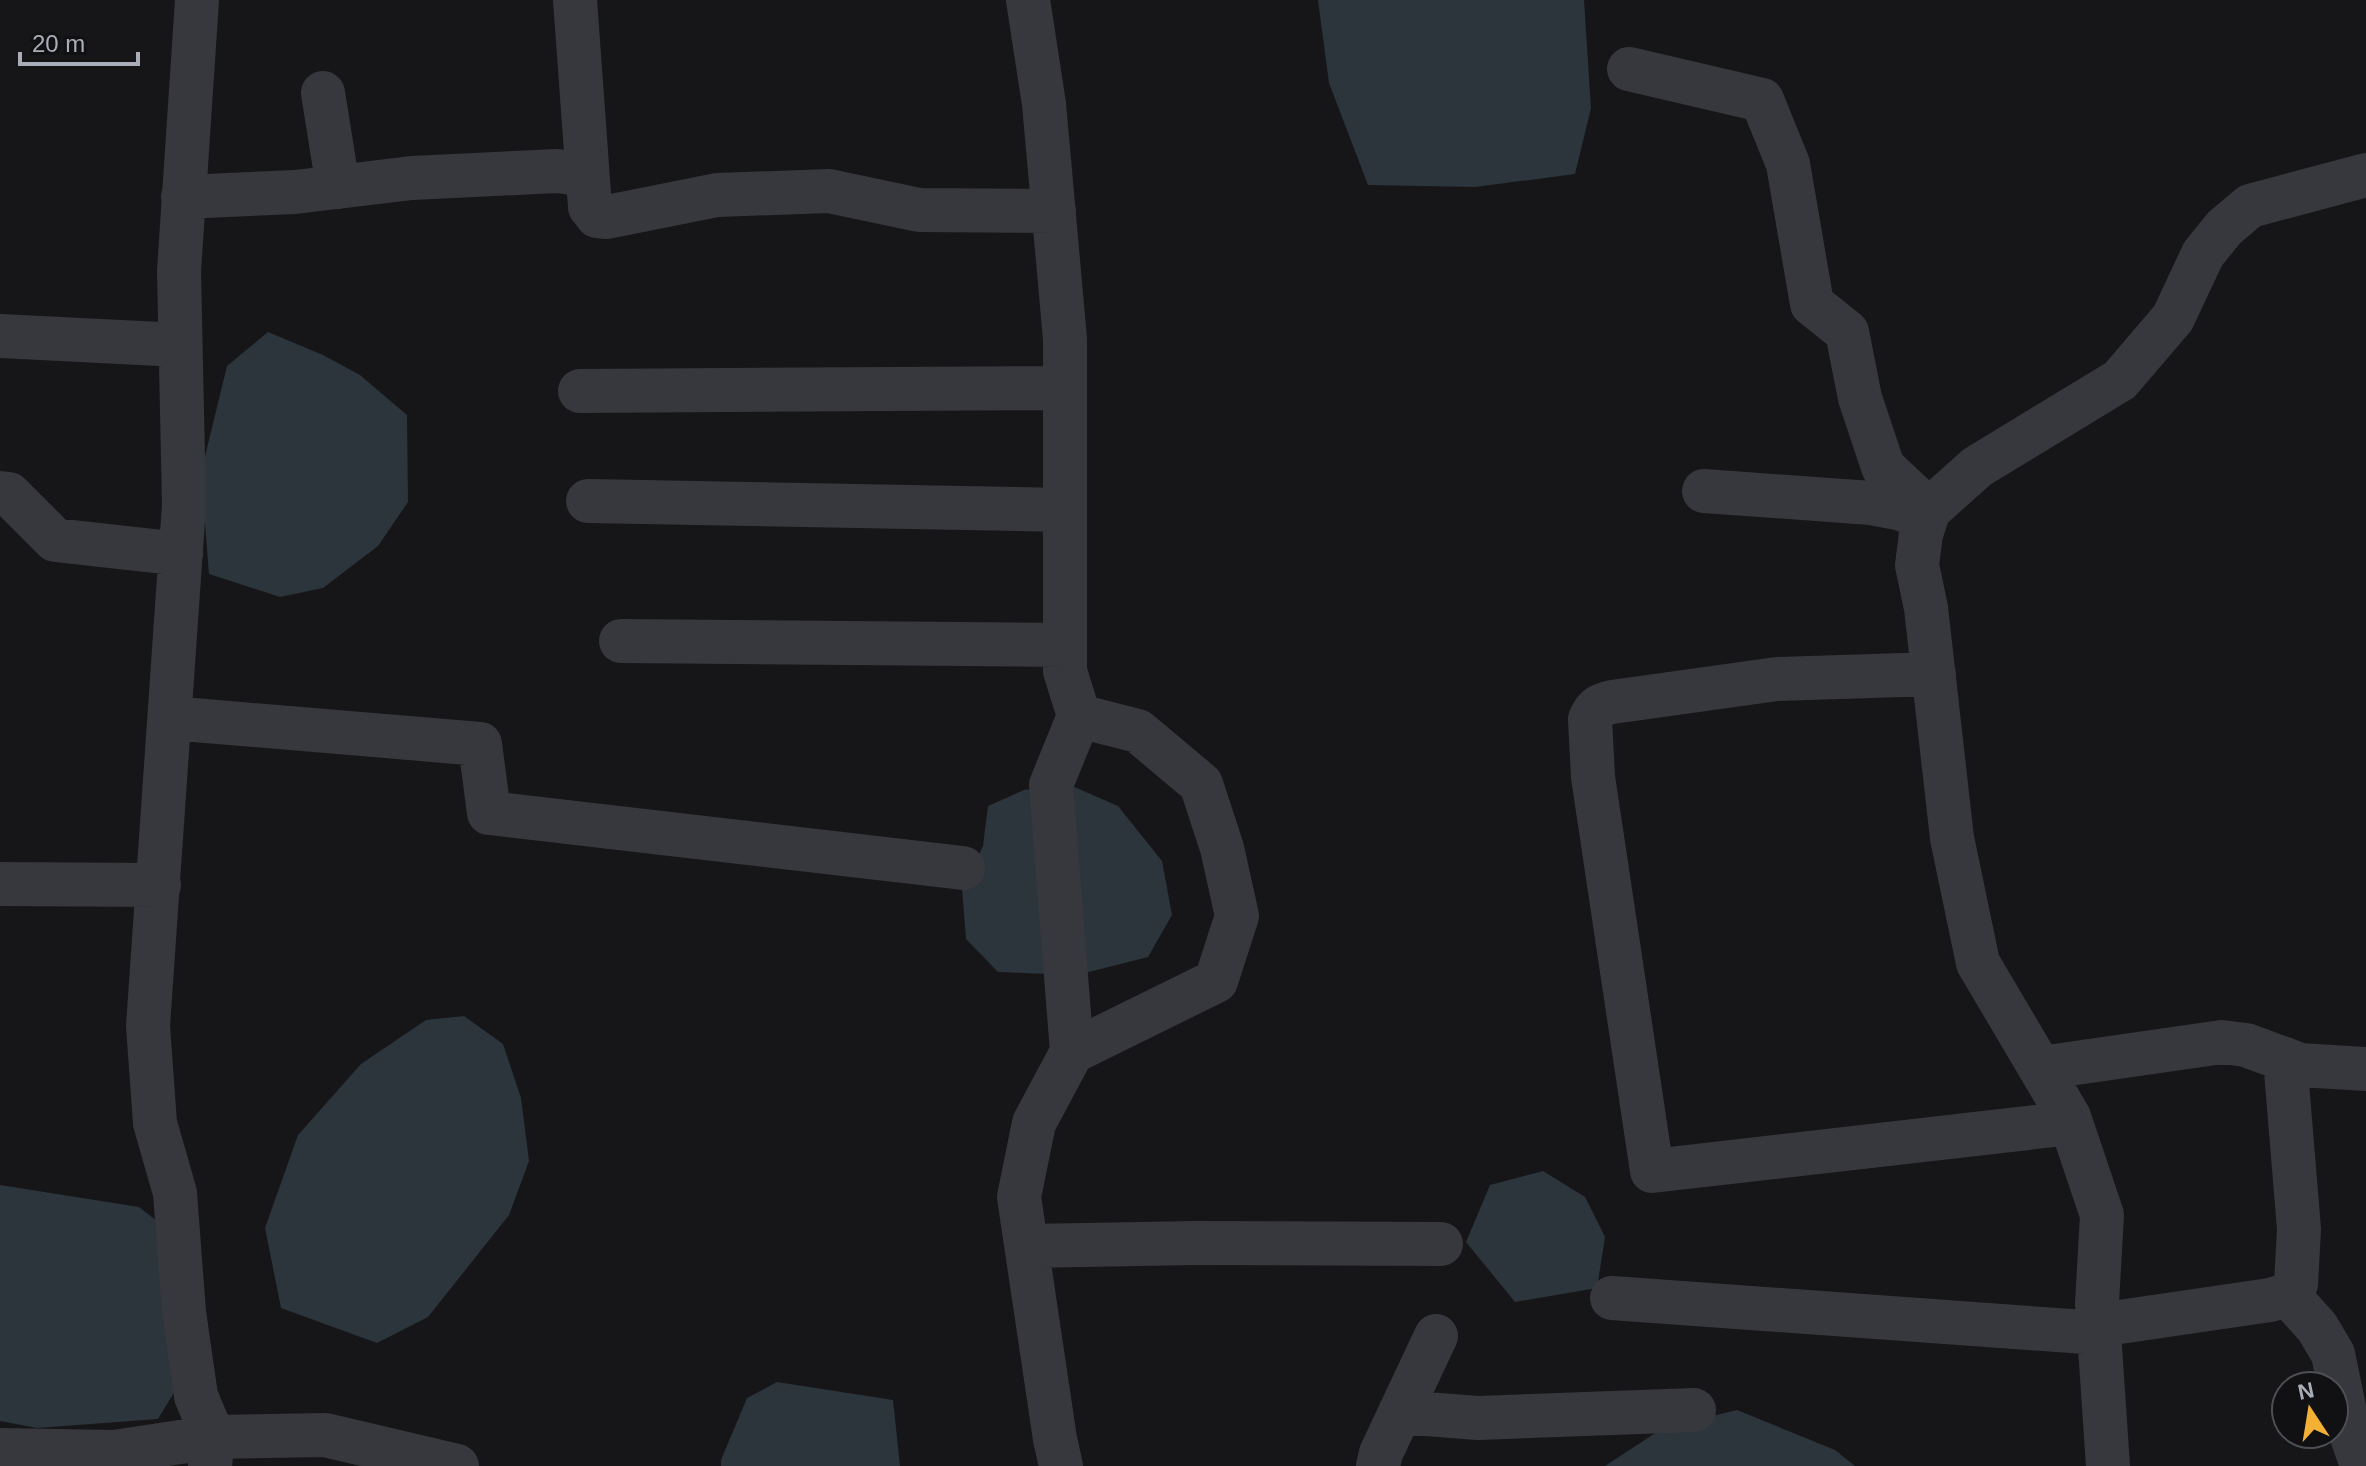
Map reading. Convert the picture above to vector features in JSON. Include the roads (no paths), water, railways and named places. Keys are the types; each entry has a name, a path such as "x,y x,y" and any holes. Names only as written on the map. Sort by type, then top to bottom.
{"street":[{"path":"197,0 179,271 184,505 148,1026 155,1123 175,1193 184,1312 196,1396 211,1452"},
{"path":"575,0 590,207 597,216 607,217 717,195 829,191 919,210 1054,211"},
{"path":"1028,0 1044,104 1065,339 1065,671 1079,716 1051,785 1072,1052 1034,1123 1019,1197 1061,1466"},
{"path":"1629,69 1762,100 1788,164 1812,304 1847,332 1860,398 1883,467 1928,514"},
{"path":"323,93 338,187"},
{"path":"183,197 295,192 412,178 557,171 587,175"},
{"path":"2108,1466 2097,1303 2102,1215 2071,1123 1978,963 1952,838 1926,608 1917,565 1928,514 1977,467 2120,380 2173,318 2203,254 2224,228 2250,206 2366,175"},
{"path":"0,336 180,345"},
{"path":"580,391 1065,388"},
{"path":"1704,491 1871,503 1928,514"},
{"path":"0,493 9,494 55,540 181,554"},
{"path":"588,501 1065,510"},
{"path":"621,641 1065,645"},
{"path":"1934,674 1777,679 1612,702 1597,706 1593,711 1590,719 1593,777 1652,1171 2071,1123"},
{"path":"1072,1052 1216,981 1237,916 1222,848 1201,784 1138,731 1079,716"},
{"path":"170,718 480,744 489,813 963,868"},
{"path":"0,884 159,885"},
{"path":"2041,1068 2222,1042 2246,1045 2320,1068 2366,1069"},
{"path":"1612,1298 2099,1329 2288,1295 2296,1284 2299,1229 2285,1059"},
{"path":"1027,1246 1441,1244"},
{"path":"2288,1295 2317,1327 2333,1354 2347,1422 2362,1466"},
{"path":"1378,1466 1436,1336"},
{"path":"1400,1412 1478,1418 1694,1410"},
{"path":"0,1450 211,1452 325,1435 457,1466"}]}
